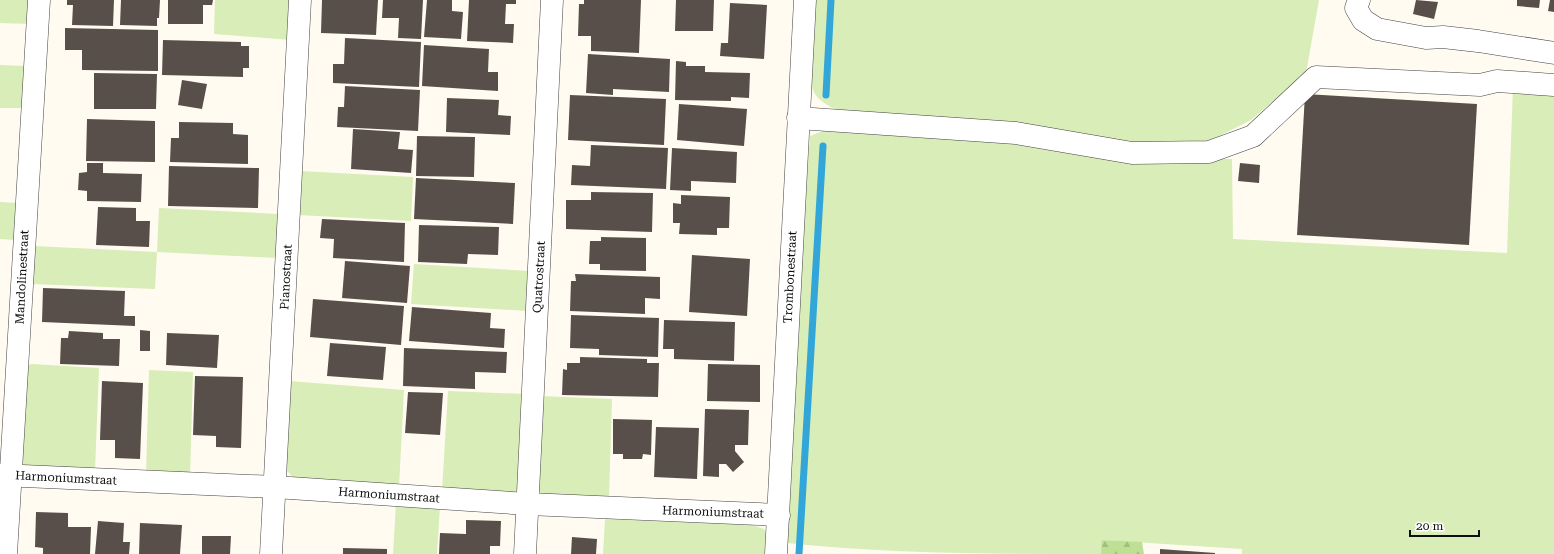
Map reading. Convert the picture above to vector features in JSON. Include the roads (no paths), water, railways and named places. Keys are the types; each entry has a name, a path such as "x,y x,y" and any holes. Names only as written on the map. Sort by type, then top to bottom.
{"street":[{"name":"Mandolinestraat","path":"6,554 5,475 39,0"},
{"name":"Pianostraat","path":"271,554 300,0"},
{"name":"Quatrostraat","path":"524,554 528,504 552,0"},
{"name":"Trombonestraat","path":"776,554 804,0"},
{"path":"1359,0 1356,8 1363,20 1377,29 1426,38 1443,37 1478,41 1554,53"},
{"path":"798,118 1016,133 1132,153 1209,152 1253,136 1316,77 1480,85 1497,81 1554,85"},
{"name":"Harmoniumstraat","path":"5,475 275,487 528,504 779,514"}],"waterway":[{"path":"826,95 831,0"},
{"path":"799,554 823,146"}]}
